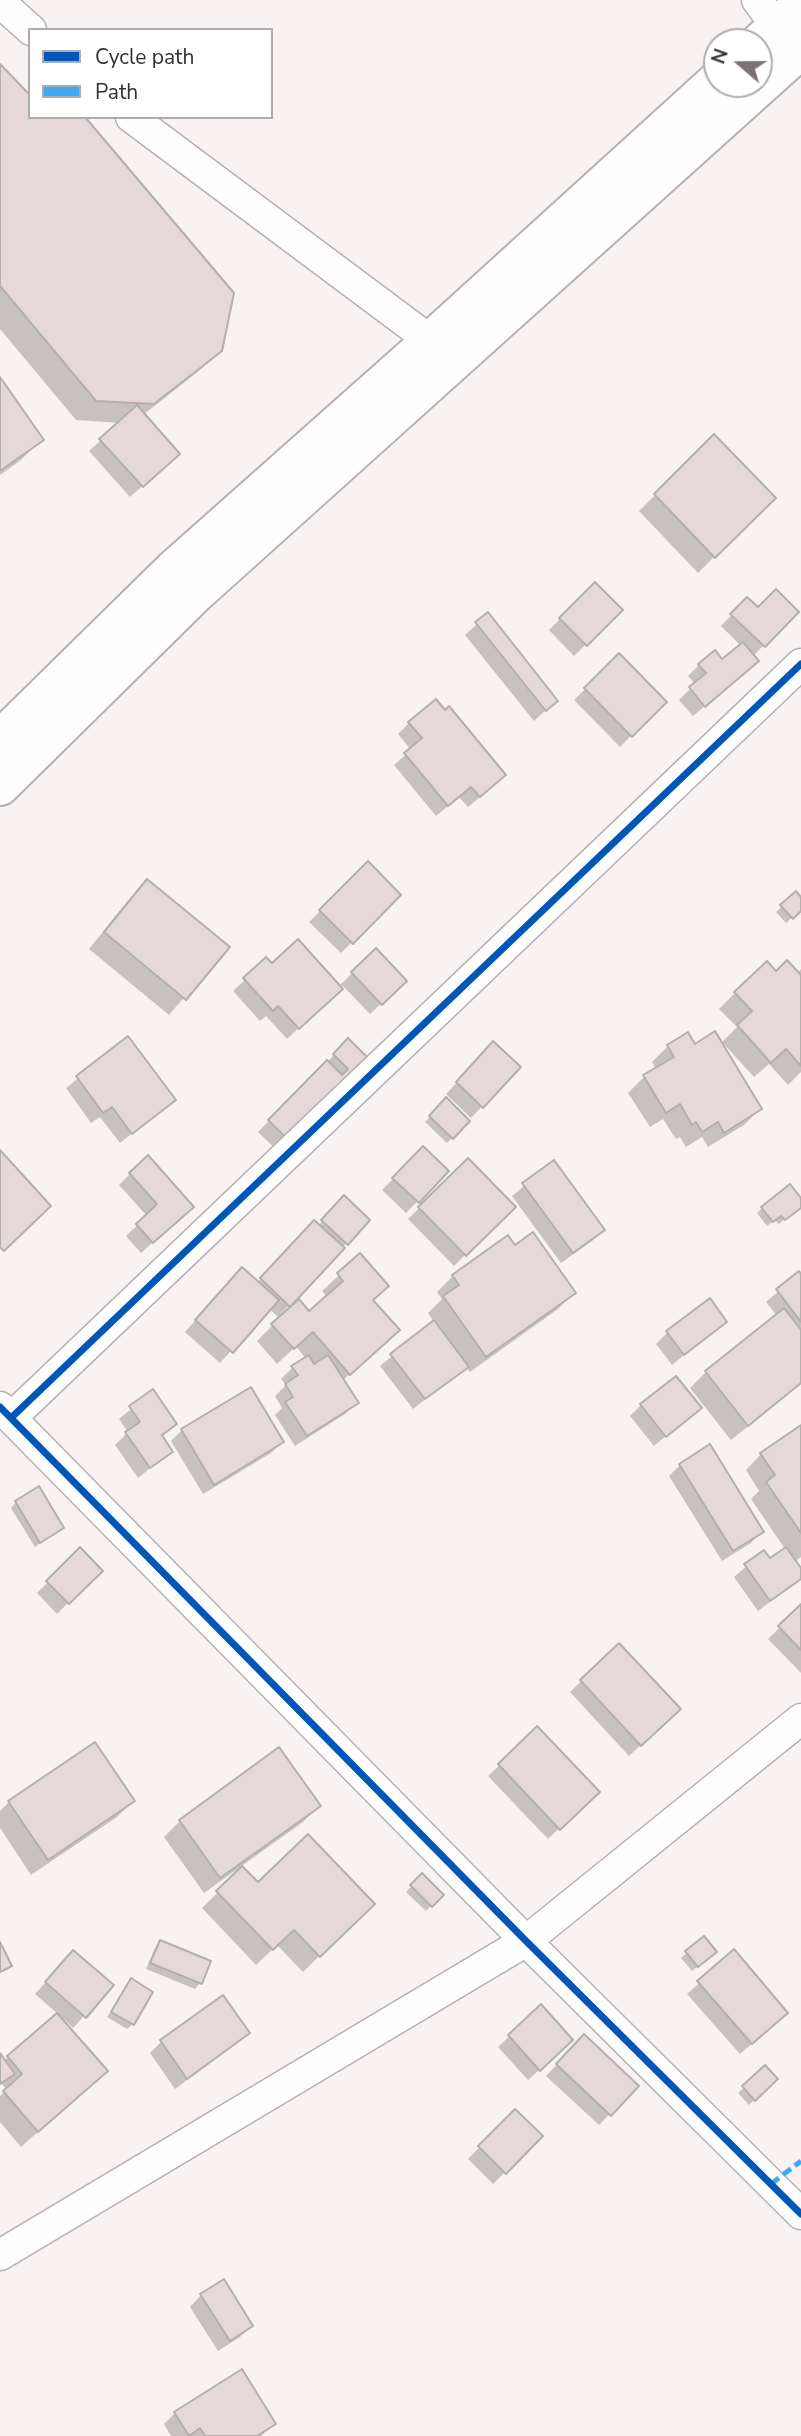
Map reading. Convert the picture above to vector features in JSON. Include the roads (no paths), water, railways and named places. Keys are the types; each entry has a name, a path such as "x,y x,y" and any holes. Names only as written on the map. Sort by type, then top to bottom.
{"main road":[{"path":"0,786 779,25"},
{"path":"0,740 173,570 431,341 703,94"}],"street":[{"path":"0,2 30,28"},
{"path":"133,119 431,341"},
{"path":"801,664 6,1412 526,1941 801,2214"},
{"path":"0,2255 526,1941 801,1719"}]}
